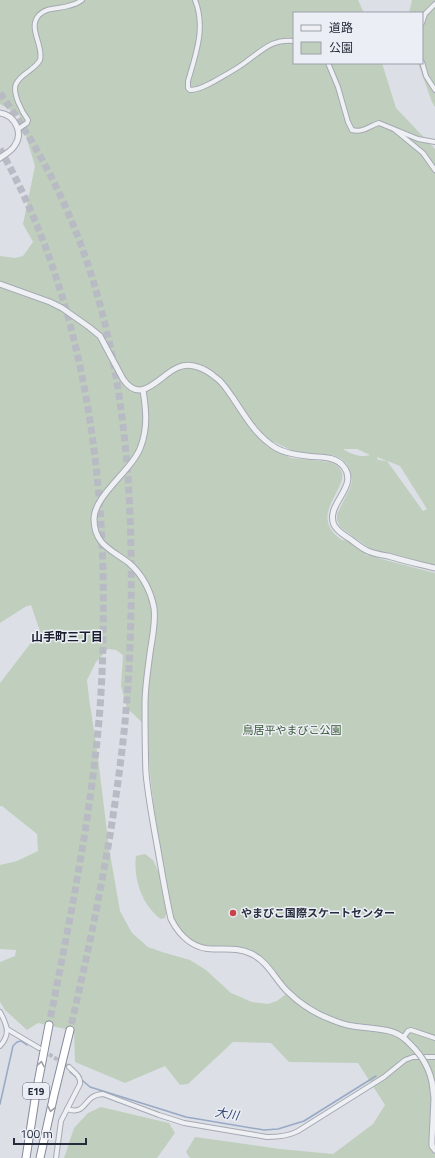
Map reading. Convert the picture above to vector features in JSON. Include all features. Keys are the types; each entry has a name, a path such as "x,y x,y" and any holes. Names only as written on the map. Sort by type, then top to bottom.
{"highway":[{"name":"E19","path":"26,1158 48,1025"},
{"name":"E19","path":"40,1158 70,1030"}],"street":[{"path":"18,129 27,123 28,120 19,105 15,92 16,84 20,78 39,61 41,51 36,37 36,21 40,15 46,11 68,6 82,0"},
{"path":"195,0 199,10 201,31 188,81 188,88 190,90 202,88 229,73 271,44 285,40 293,41"},
{"path":"423,20 425,14 435,4"},
{"path":"328,64 338,86 348,122 352,130 358,132 363,131 372,125 379,123 418,138 435,142"},
{"path":"423,64 426,76 435,90"},
{"path":"0,113 12,119 18,129 18,140 14,147 0,158"},
{"path":"390,126 424,153 435,170"},
{"path":"0,284 50,302 62,308 89,327 100,336 125,381 134,388 142,390 151,387 179,367 190,365 198,367 209,373 222,383 256,432 276,448 291,454 327,457 338,462 344,467 347,472 348,480 346,487 334,508 332,516 338,532 368,551 435,568"},
{"path":"142,390 146,407 146,422 145,434 141,447 132,463 104,495 97,506 94,518 95,532 101,541 108,549 130,564 137,572 148,589 154,606 154,624 148,664 145,701 146,773 150,806 171,919 183,937 198,946 214,949 239,949 259,958 287,991 314,1012 339,1023 383,1030 394,1033 404,1039 422,1056 428,1068 432,1082 434,1098 432,1146 435,1150"},
{"path":"0,1012 7,1025 7,1037 0,1046"},
{"path":"7,1029 39,1048"},
{"path":"404,1039 408,1031 411,1030 435,1038"},
{"path":"67,1109 72,1111 79,1110 93,1095 103,1094 184,1123 267,1137 289,1135 298,1131 384,1078 405,1060 413,1057 435,1057"},
{"path":"56,1158 61,1121 81,1080 79,1076 69,1067"}],"green space":[{"name":"鳥居平やまびこ公園","path":"0,0 358,0 364,12 293,12 293,64 382,64 396,108 435,149 435,566 372,550 340,527 337,520 337,514 352,481 349,468 340,458 332,455 304,453 291,450 274,442 268,443 266,446 291,458 330,462 340,469 342,477 340,486 330,507 327,518 331,529 342,540 346,540 365,552 366,555 435,573 435,1158 190,1158 186,1152 195,1137 280,1149 333,1154 373,1124 385,1105 358,1063 289,1062 271,1043 233,1042 188,1084 180,1085 165,1066 125,1083 75,1062 74,1031 38,1023 27,1030 5,1010 0,1002 0,962 15,956 16,950 0,949 0,865 17,861 38,851 37,834 2,806 0,806 0,683 40,631 31,605 25,607 0,623 0,256 15,258 23,256 33,242 23,224 35,166 20,116 0,104","holes":["343,449 357,449 370,455 356,455","377,457 400,466 427,509 423,511 387,461 378,460","108,649 116,650 123,655 121,686 127,708 148,728 149,765 155,817 168,898 173,918 184,934 202,945 240,947 250,949 257,953 270,965 288,988 286,994 277,1001 268,1004 252,1002 231,993 206,970 190,960 148,947 132,933 120,911 109,848 87,680 96,662"]},
{"path":"412,0 435,0 435,107 418,64 423,64 423,12 409,12"},
{"path":"145,854 153,860 163,881 167,910 165,918 161,919 154,913 140,891 136,873 136,856"},
{"path":"101,1107 169,1123 175,1133 157,1158 64,1158 74,1128 88,1113"}],"waterway":[{"name":"大川","path":"0,1104 13,1046 17,1042 21,1041 27,1045"},
{"name":"大川","path":"70,1072 75,1076"},
{"name":"大川","path":"82,1080 90,1087 186,1117 264,1130 278,1129 304,1121 376,1076"}],"tunnel":[{"path":"0,93 34,145 62,199 84,254 102,310 114,368 123,427 129,487 131,627 124,732 117,792 106,861 70,1030"},
{"path":"0,149 25,198 46,248 63,300 77,353 88,406 100,515 103,570 103,615 102,682 98,728 87,819 49,1025"},
{"path":"44,1051 69,1067"}],"place":[{"name":"やまびこ国際スケートセンター","path":"233,913"}],"district":[{"name":"山手町三丁目","path":"67,637"}]}
